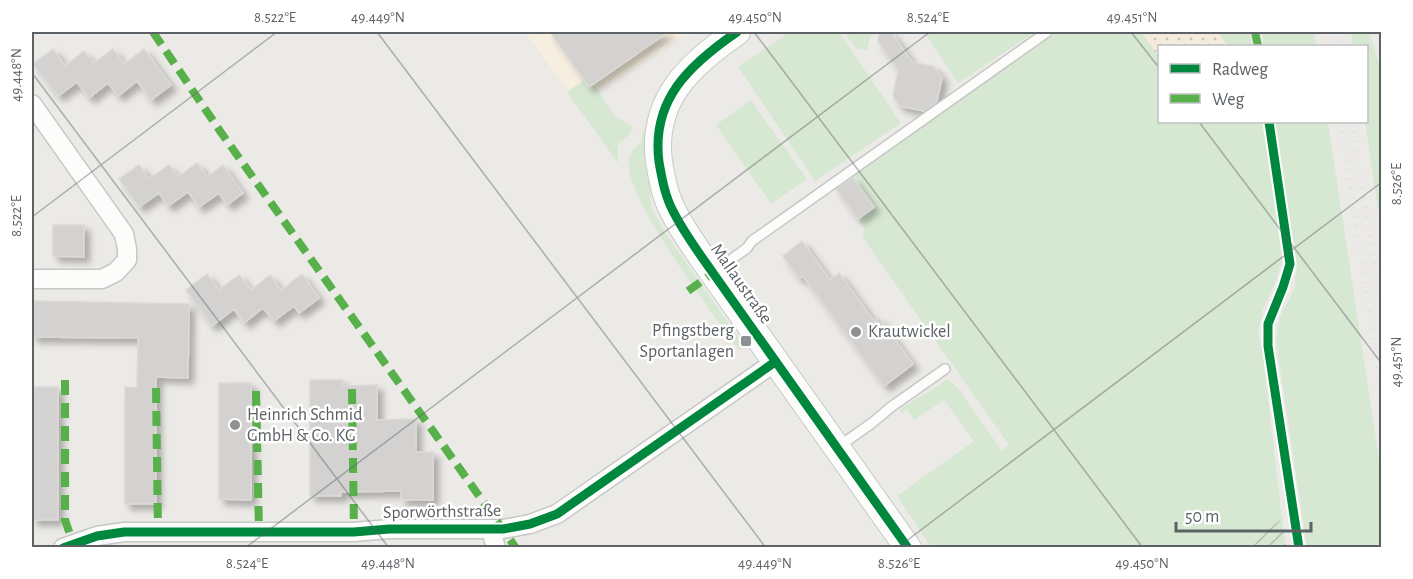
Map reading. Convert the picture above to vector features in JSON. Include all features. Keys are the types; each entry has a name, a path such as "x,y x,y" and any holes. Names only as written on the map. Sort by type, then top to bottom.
{"street":[{"name":"Mallaustraße","path":"736,32 705,55 674,90 665,104 659,135 659,156 667,197 683,229 713,273 908,548"},
{"path":"32,104 124,234 127,249 127,260 116,272 102,279 32,279"},
{"name":"Sporwörthstraße","path":"63,548 97,536 124,532 208,539 389,529 494,539 557,514 775,362"}],"lane":[{"path":"713,273 747,248 752,241 826,187 1047,32"},
{"path":"836,449 945,369"}],"shaded area":[{"path":"525,32 689,32 578,104"}],"green space":[{"path":"790,32 839,32 901,123 815,181 738,67"},
{"path":"844,32 877,32 870,37 867,50 856,48"},
{"path":"924,32 1035,32 958,83"},
{"path":"1055,32 1141,32 1158,56 1158,123 1263,123 1282,259 1276,281 1263,309 1258,332 1263,354 1282,519 1240,547 931,547 897,496 974,441 944,400 914,420 907,409 901,414 899,410 948,379 957,387 1002,451 1009,445 863,238 864,228 858,219 874,207 851,176"},
{"path":"1217,32 1250,32 1252,45 1227,45"},
{"path":"1262,32 1314,32 1316,45 1264,45"},
{"path":"1351,32 1369,32 1381,69 1381,229 1365,123 1368,123 1368,45 1353,45"},
{"path":"589,77 614,115 633,128 628,136 618,144 618,163 567,92"},
{"path":"751,100 807,179 771,204 716,125"},
{"path":"1274,123 1328,123 1381,473 1381,547 1307,547 1276,342 1280,316 1295,287 1297,264"},
{"path":"643,129 649,130 653,185 650,193 651,207 664,231 744,346 739,350 673,257 655,228 631,178 630,155 641,143"},
{"path":"1282,519 1286,547 1240,547"}],"sand":[{"path":"1141,32 1217,32 1227,45 1158,45 1158,56"}],"building":[{"path":"550,32 668,32 589,87"},
{"path":"880,32 891,32 912,62 934,67 942,78 937,101 924,111 900,106 893,96 898,70 878,41"},
{"path":"53,49 65,66 84,51 94,63 113,49 124,64 144,49 171,85 151,100 137,81 118,96 108,83 89,98 77,82 58,96 33,64"},
{"path":"197,163 207,177 223,165 243,193 227,205 219,193 199,207 188,192 168,206 159,193 139,207 119,179 139,165 149,179 169,165 178,177"},
{"path":"853,178 874,207 858,219 836,189"},
{"path":"53,225 84,225 84,257 53,256"},
{"path":"802,241 830,280 839,273 874,321 879,318 913,364 884,386 803,276 799,278 783,256"},
{"path":"207,274 219,290 239,275 251,290 270,275 281,290 302,274 319,298 299,313 294,306 274,321 263,308 244,323 234,309 212,326 186,290"},
{"path":"32,301 189,304 188,378 156,377 156,504 125,504 125,387 137,388 138,338 32,337"},
{"path":"310,380 342,380 342,386 377,385 377,420 416,419 416,452 433,452 433,500 401,500 401,491 341,492 341,496 310,496"},
{"path":"219,383 251,383 251,500 219,499"},
{"path":"32,387 58,387 58,520 32,520"}],"railway":[{"path":"1326,32 1328,45"},
{"path":"1339,32 1341,45"},
{"path":"1340,123 1382,393"},
{"path":"1352,123 1382,310"}],"marked path":[{"path":"153,32 220,131 516,548"},
{"path":"1255,32 1258,45"},
{"path":"688,291 713,273"},
{"path":"65,380 65,520 73,543"},
{"path":"156,388 158,532"},
{"path":"352,389 354,532"},
{"path":"256,391 259,532"}],"cycle path":[{"path":"737,32 689,71 668,102 661,120 658,140 659,162 666,193 677,219 697,250 908,548"},
{"path":"1269,123 1290,264 1268,324 1268,346 1299,548"},
{"path":"63,548 97,536 124,532 354,532 389,529 503,529 530,524 557,514 775,362"}],"place":[{"name":"Krautwickel","path":"856,332"},
{"name":"Pfingstberg Sportanlagen","path":"746,341"},
{"name":"Heinrich Schmid GmbH & Co. KG","path":"235,425"}]}
